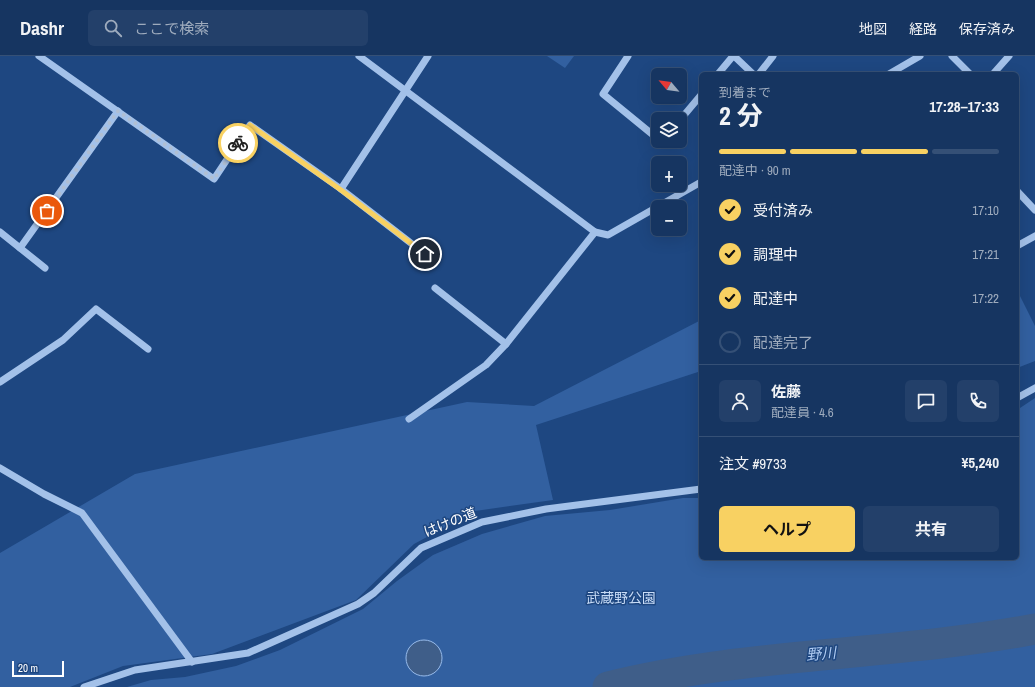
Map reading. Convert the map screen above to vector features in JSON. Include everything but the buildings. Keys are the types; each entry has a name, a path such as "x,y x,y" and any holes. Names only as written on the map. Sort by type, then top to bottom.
{"street":[{"path":"39,56 214,179 250,125 341,190 425,254"},
{"path":"359,56 595,232 608,235 699,183"},
{"path":"341,190 428,56"},
{"path":"628,56 603,94 651,133"},
{"path":"720,72 733,56 751,72"},
{"path":"761,72 773,56"},
{"path":"952,56 968,72"},
{"path":"995,72 1009,56"},
{"path":"892,72 916,57"},
{"path":"687,112 699,97"},
{"path":"20,248 118,111"},
{"path":"1019,193 1035,210"},
{"path":"0,232 45,268"},
{"path":"409,419 486,365 506,344 595,232"},
{"path":"1019,245 1035,236"},
{"path":"435,288 506,344"},
{"path":"0,382 62,340 96,309 148,349"},
{"path":"1019,397 1035,388"},
{"path":"0,468 44,494 82,512 192,662"},
{"name":"はけの道","path":"84,687 135,670 248,653 358,604 374,593 421,548 482,522 546,509 699,489"}],"green space":[{"path":"547,56 574,56 565,68"},
{"path":"1019,294 1035,326 1035,361 1019,367"},
{"path":"699,321 699,372 536,425 553,500 475,511 414,544 356,600 212,654 123,666 70,687 0,687 0,553 135,474 467,402 534,406"},
{"name":"武蔵野公園","path":"1035,398 1035,687 127,687 151,680 185,677 236,666 280,650 363,609 397,581 433,555 482,534 545,516 610,510 683,498 699,498 699,560 1019,560 1019,409"}],"shaded area":[{"path":"428,640 437,645 441,651 441,665 437,671 428,676 420,676 411,671 407,665 406,654 411,645 417,641"}],"waterway":[{"name":"野川","path":"608,687 714,667 767,660 928,645 1035,629"}],"way so far":[{"path":"47,211 118,111 214,179 238,143"}],"route":[{"path":"238,143 250,125 341,190 425,254"}]}
